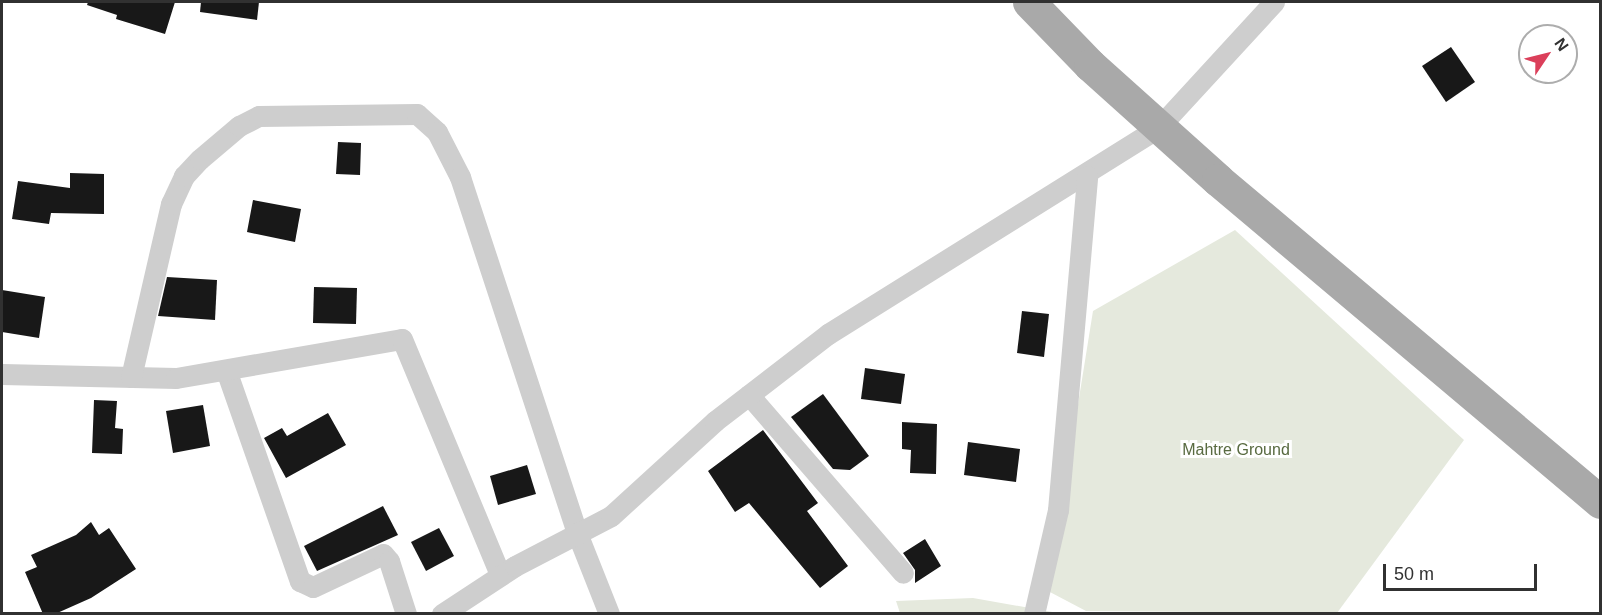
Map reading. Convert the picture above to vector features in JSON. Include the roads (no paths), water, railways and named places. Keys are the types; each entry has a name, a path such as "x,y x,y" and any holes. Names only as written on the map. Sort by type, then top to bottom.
{"main road":[{"path":"1029,2 1090,65 1159,127 1600,502"}],"street":[{"path":"442,614 500,575 611,516 749,395 828,333 1087,176 1159,127 1274,2"},
{"path":"131,377 171,204 184,176 200,159 239,126 259,116 417,114 437,132 460,177 577,533 609,614"},
{"path":"1034,614 1058,510 1087,176"},
{"path":"2,374 176,378 402,339 500,575"},
{"path":"226,370 300,581 313,587 383,554 389,561 406,614"},
{"path":"749,395 903,573"}],"park label":[{"name":"Mahtre Ground","path":"1236,450"}]}
